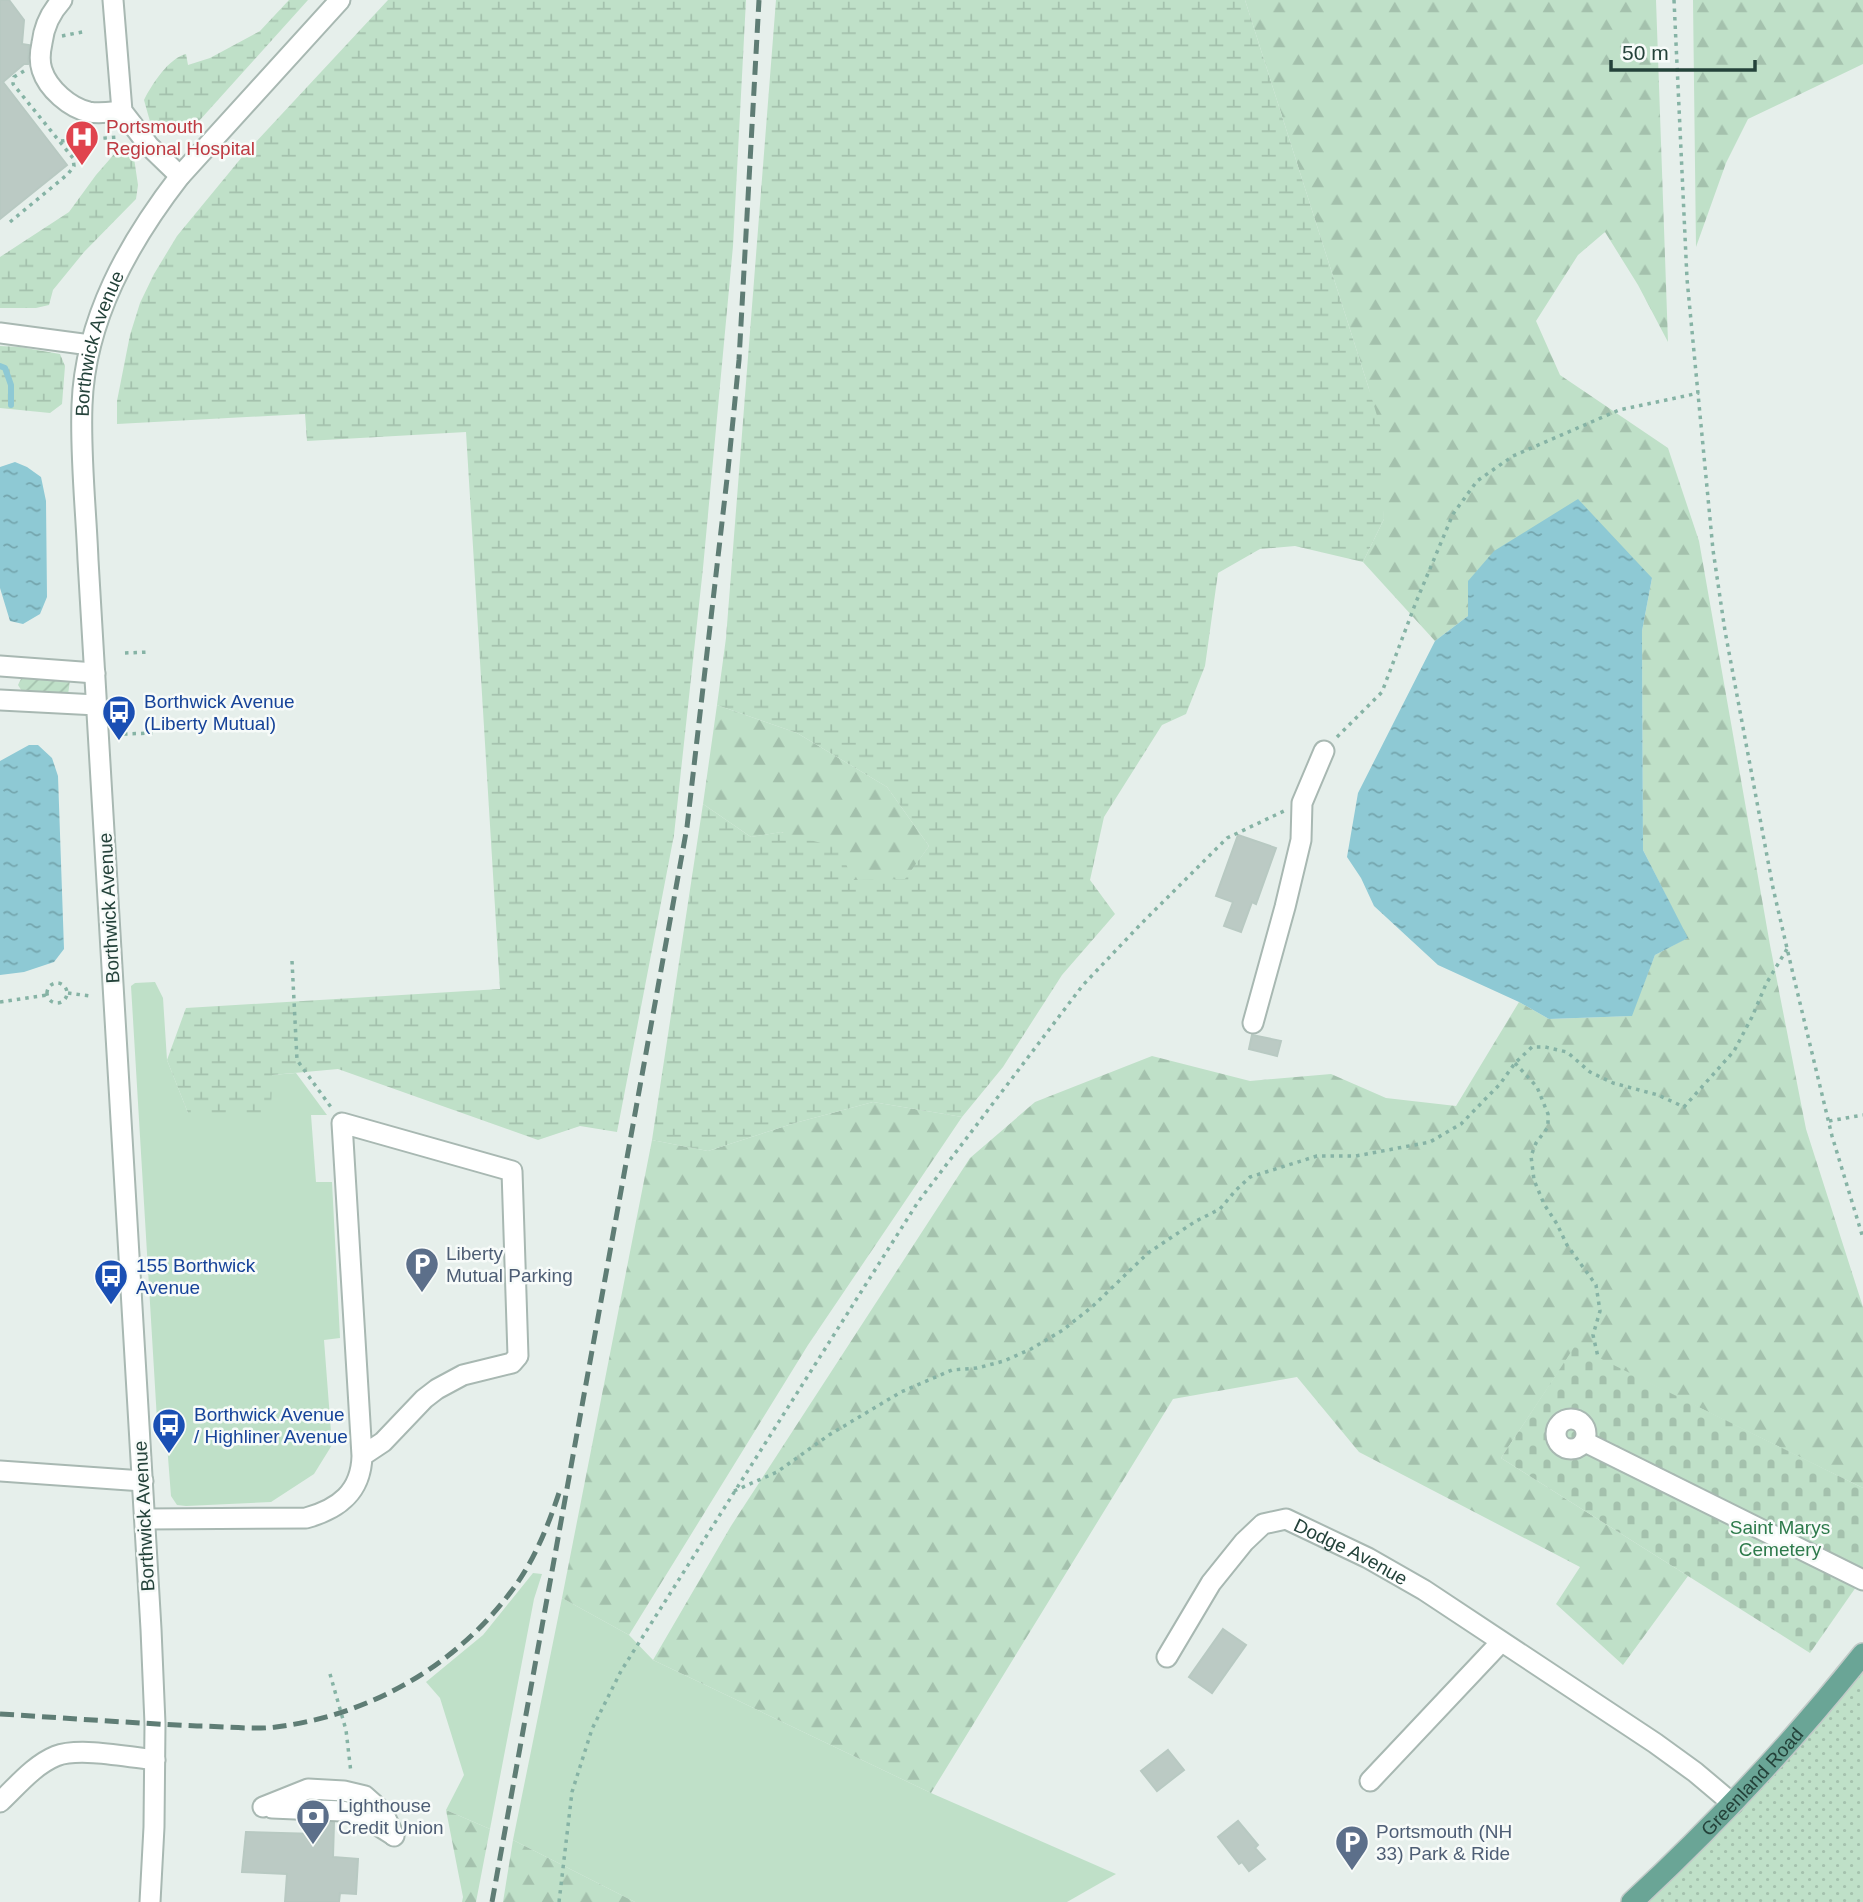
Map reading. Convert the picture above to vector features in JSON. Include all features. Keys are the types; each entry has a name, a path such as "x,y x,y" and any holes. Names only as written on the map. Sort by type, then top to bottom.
{"main road":[{"name":"Greenland Road","path":"1632,1902 1733,1804 1794,1737 1863,1654"}],"street":[{"path":"62,0 47,19 44,30 40,55 45,78 76,107 90,112 122,111"},
{"path":"113,0 122,111 149,146 180,176"},
{"name":"Borthwick Avenue","path":"150,1902 154,1827 154,1697 82,434 83,384 90,345 102,309 124,261 147,222 180,176 340,0"},
{"path":"0,333 90,345"},
{"path":"95,673 0,666 0,699 97,705"},
{"path":"1253,1023 1301,840 1302,803 1324,751"},
{"path":"145,1519 306,1518 340,1502 357,1484 362,1471 362,1456 342,1123 512,1171 518,1356 512,1363 463,1376 437,1389 383,1442 362,1456"},
{"path":"1585,1442 1863,1580"},
{"path":"0,1471 143,1481"},
{"name":"Dodge Avenue","path":"1167,1657 1211,1583 1244,1542 1263,1524 1286,1519 1424,1590 1655,1743 1733,1804"},
{"path":"1370,1781 1501,1642"},
{"path":"0,1802 35,1769 54,1757 71,1752 155,1760"},
{"path":"263,1807 303,1800 363,1806 394,1836"}],"path":[{"path":"1674,0 1687,279 1713,550 1725,631 1787,950 1829,1121 1863,1238"},
{"path":"54,38 87,32"},
{"path":"10,222 72,171 74,166 74,158 13,83 14,77 28,69"},
{"path":"44,122 51,117"},
{"path":"60,141 122,136"},
{"path":"1324,751 1382,692 1453,514 1478,481 1513,456 1619,410 1699,393"},
{"path":"125,653 150,652"},
{"path":"124,734 155,733"},
{"path":"559,1902 572,1792 592,1729 621,1671 918,1202 1083,985 1139,926 1227,838 1302,803"},
{"path":"734,1491 777,1472 829,1435 901,1392 952,1370 976,1368 1004,1361 1063,1330 1093,1306 1148,1253 1196,1221 1220,1209 1250,1177 1317,1156 1356,1156 1430,1142 1461,1124 1532,1047 1545,1046 1567,1052 1601,1078 1658,1095 1684,1107 1734,1051 1766,984 1787,950"},
{"path":"292,961 297,1060 342,1123"},
{"path":"58,983 66,988 68,993 67,999 57,1004 51,1003 47,995 49,987 58,983"},
{"path":"68,993 90,996"},
{"path":"0,1002 47,995"},
{"path":"1515,1063 1537,1087 1548,1114 1548,1128 1536,1143 1531,1156 1534,1180 1567,1245 1596,1286 1600,1311 1593,1335 1598,1357"},
{"path":"1829,1121 1863,1115"},
{"path":"330,1674 345,1730 351,1773"}],"green space":[{"path":"289,0 308,0 199,121 183,129 163,132 151,125 144,100 167,66 186,54 188,65 210,58 260,31"},
{"path":"388,0 746,0 733,246 703,568 674,835 617,1132 580,1126 538,1140 338,1069 272,1075 271,1115 188,1113 167,1060 186,1008 500,989 466,432 307,441 305,414 117,424 117,401 130,335 140,303 177,236 242,157"},
{"path":"776,0 1245,0 1381,429 1384,519 1363,562 1295,546 1260,549 1218,573 1205,666 1186,714 1162,725 1104,817 1090,880 1115,914 1062,975 1003,1067 962,1117 873,1102 708,1151 652,1140 703,804 751,837 781,832 839,848 853,880 905,879 929,846 887,787 797,733 717,705 726,638"},
{"path":"1245,0 1656,0 1668,342 1638,285 1605,232 1578,255 1536,321 1560,375 1668,448 1699,541 1770,945 1806,1129 1863,1307 1863,1488 1575,1347 1501,1458 1688,1576 1623,1665 1556,1604 1580,1567 1359,1452 1297,1377 1173,1399 931,1793 653,1660 731,1526 970,1158 1035,1102 1152,1056 1250,1081 1331,1074 1386,1098 1456,1106 1519,1002 1549,1019 1631,1016 1655,955 1687,938 1643,850 1642,631 1652,578 1468,581 1468,616 1435,641 1363,562 1384,519 1369,389"},
{"path":"1693,0 1863,0 1863,64 1748,119 1726,163 1696,247"},
{"path":"124,151 134,158 138,185 136,199 84,252 53,290 49,305 36,308 0,308 0,257 69,212 116,152"},
{"path":"0,346 60,354 65,366 62,404 50,413 0,408"},
{"path":"24,677 70,680 68,695 23,693 18,685"},
{"path":"717,705 797,733 887,787 929,846 905,880 853,880 782,832 751,837 703,804"},
{"path":"155,982 163,998 167,1060 188,1113 272,1075 296,1073 327,1115 311,1115 316,1182 332,1182 340,1338 324,1340 332,1445 314,1474 271,1502 186,1506 177,1505 171,1496 166,1431 160,1427 157,1420 131,986 135,983"},
{"path":"873,1102 962,1117 808,1345 629,1635 562,1598 652,1140 708,1151"},
{"name":"Saint Marys Cemetery","path":"1575,1346 1863,1488 1863,1577 1810,1653 1501,1458"},
{"path":"533,1573 542,1574 534,1599 490,1829 446,1810 464,1775 440,1698 426,1682 483,1635"},
{"path":"562,1598 629,1635 653,1660 931,1793 1116,1874 1067,1902 635,1902 513,1840"},
{"path":"1863,1658 1863,1902 1620,1902 1777,1750"},
{"path":"446,1810 490,1829 476,1902 462,1902"},
{"path":"513,1840 635,1902 503,1902"}],"water":[{"path":"15,462 41,477 46,501 47,597 40,614 23,624 10,621 0,588 0,467"},
{"path":"1578,499 1652,578 1642,631 1643,850 1688,938 1655,955 1632,1016 1549,1019 1519,1002 1438,965 1374,906 1361,878 1347,857 1358,793 1435,641 1468,616 1468,581 1494,551"},
{"path":"29,745 38,745 52,758 58,776 64,949 54,962 24,972 0,975 0,761"}],"building":[{"path":"0,0 9,0 24,20 22,44 29,45 28,64 24,64 3,82 67,165 0,219"},
{"path":"1238,835 1276,848 1256,904 1252,902 1241,932 1224,926 1233,902 1216,896"},
{"path":"1252,1035 1281,1041 1277,1056 1249,1049"},
{"path":"1223,1629 1246,1645 1212,1693 1189,1677"},
{"path":"1168,1750 1184,1770 1157,1791 1141,1771"},
{"path":"1238,1821 1258,1845 1255,1848 1265,1859 1249,1871 1242,1862 1239,1864 1218,1837"},
{"name":"Lighthouse Credit Union","path":"317,1822 334,1823 333,1857 358,1859 356,1894 340,1893 339,1902 285,1902 287,1874 242,1872 246,1832 317,1834"}],"waterway":[{"path":"0,366 5,368 11,385 11,405"}],"railway":[{"path":"492,1902 687,827 739,360 759,0"},
{"path":"0,1714 257,1728 311,1721 378,1698 438,1663 466,1641 491,1616 528,1567 559,1493"}],"place":[{"name":"Portsmouth Regional Hospital","path":"82,167"},
{"name":"Borthwick Avenue (Liberty Mutual)","path":"119,742"},
{"name":"Liberty Mutual Parking","path":"422,1294"},
{"name":"155 Borthwick Avenue","path":"111,1306"},
{"name":"Borthwick Avenue / Highliner Avenue","path":"169,1455"},
{"name":"Lighthouse Credit Union","path":"313,1846"},
{"name":"Portsmouth (NH 33) Park & Ride","path":"1352,1872"}]}
